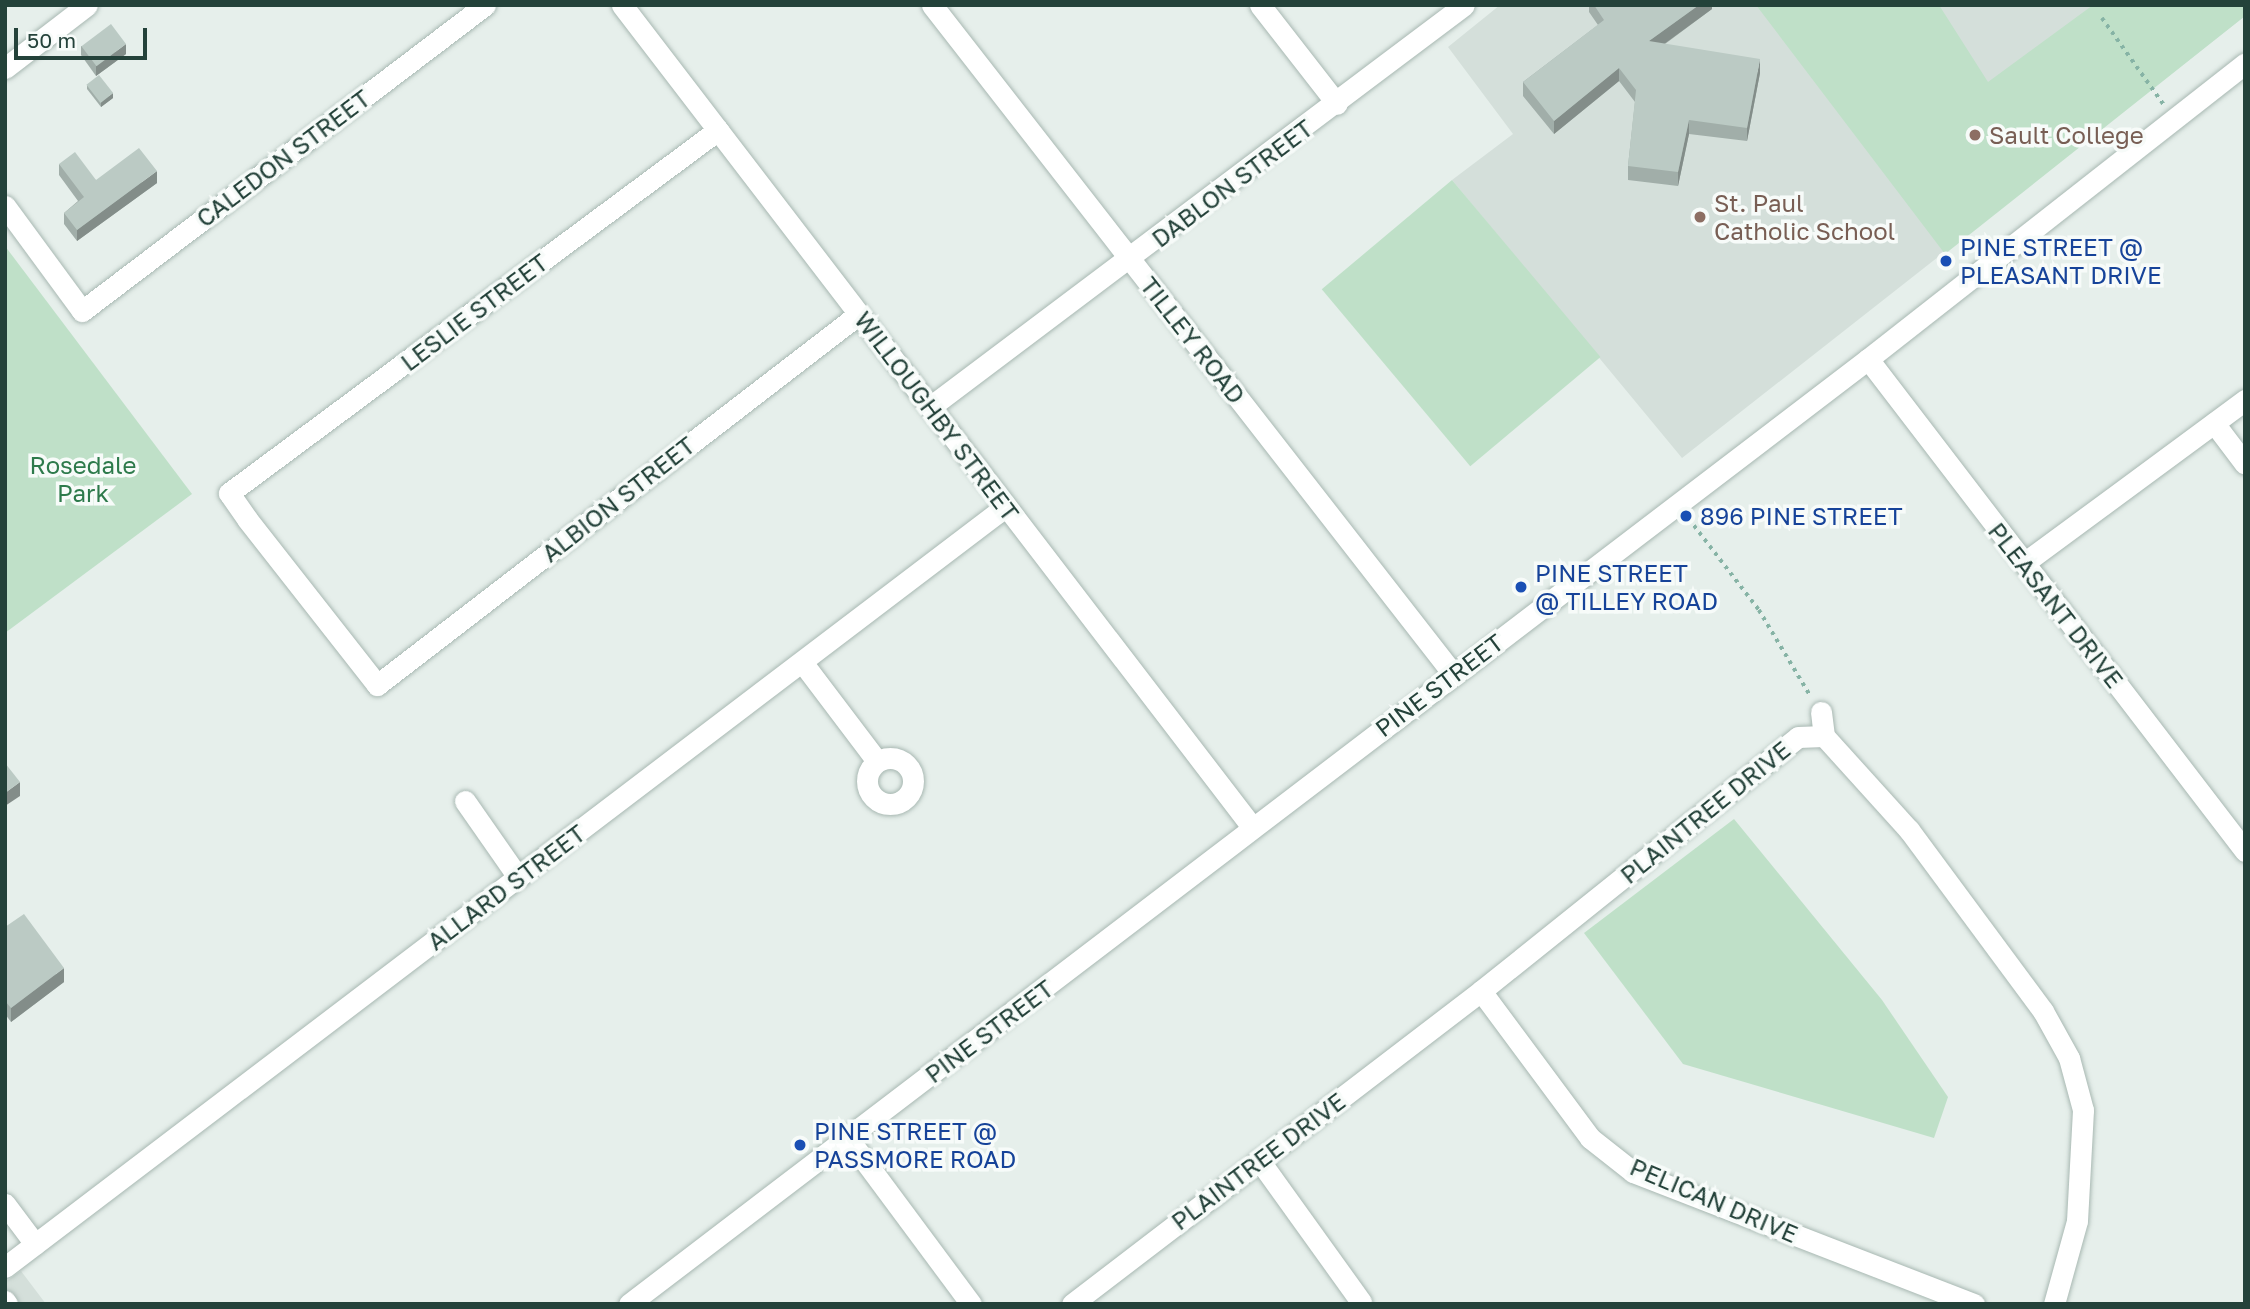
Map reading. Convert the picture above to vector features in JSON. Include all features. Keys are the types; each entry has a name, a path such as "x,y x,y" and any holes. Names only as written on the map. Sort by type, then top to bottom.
{"street":[{"path":"5,68 87,5"},
{"name":"CALEDON STREET","path":"5,206 82,311 485,5"},
{"name":"WILLOUGHBY STREET","path":"622,5 1252,827"},
{"name":"TILLEY ROAD","path":"932,5 1454,675"},
{"path":"1260,5 1337,104"},
{"name":"DABLON STREET","path":"930,407 1337,104 1464,5"},
{"name":"PINE STREET","path":"629,1304 1454,675 1675,500 1868,359 2245,63"},
{"name":"LESLIE STREET","path":"377,685 229,493 718,130"},
{"name":"ALBION STREET","path":"377,685 859,314"},
{"name":"PLEASANT DRIVE","path":"1868,359 2245,851"},
{"path":"2024,563 2245,400"},
{"path":"2214,423 2245,464"},
{"name":"ALLARD STREET","path":"5,1267 1006,506"},
{"path":"802,662 877,761"},
{"path":"1821,712 1824,736"},
{"name":"PLAINTREE DRIVE","path":"1072,1304 1481,991 1798,737 1824,736 1909,830 2043,1011 2069,1058 2083,1110 2077,1207 2054,1304"},
{"path":"465,801 518,877"},
{"name":"PELICAN DRIVE","path":"1481,991 1590,1138 1633,1172 1974,1304"},
{"path":"847,1137 971,1304"},
{"path":"1259,1160 1361,1302"},
{"path":"5,1204 35,1244"}],"path":[{"path":"2102,18 2173,118"},
{"path":"1675,500 1759,610 1821,712"}],"shaded area":[{"name":"St. Paul Catholic School","path":"1500,5 2245,5 2245,16 1682,458 1452,180 1513,134 1448,47"},
{"path":"21,1271 46,1304 5,1304 5,1282"}],"green space":[{"name":"Sault College","path":"1756,5 1939,5 1988,82 2093,5 2245,5 2245,16 1945,254"},
{"path":"1452,180 1600,357 1470,466 1322,289"},
{"name":"Rosedale Park","path":"5,246 192,494 5,633"},
{"path":"1734,819 1882,1000 1948,1097 1934,1138 1683,1064 1584,933"}],"building":[{"path":"1594,5 1699,5 1649,41 1760,59 1747,128 1689,120 1678,172 1628,166 1636,90 1619,68 1554,121 1523,82 1604,20"},
{"path":"111,24 126,44 96,66 81,46"},
{"path":"99,75 113,93 101,103 86,85"},
{"path":"139,148 157,171 77,230 64,213 84,197 59,164 75,152 96,180"},
{"path":"5,763 20,782 5,793"},
{"path":"24,914 64,968 11,1008 5,1001 5,927"}],"place":[{"name":"Sault College","path":"1975,135"},
{"name":"St. Paul Catholic School","path":"1700,217"},
{"name":"PINE STREET @ PLEASANT DRIVE","path":"1946,261"},
{"name":"896 PINE STREET","path":"1686,516"},
{"name":"PINE STREET @ TILLEY ROAD","path":"1521,587"},
{"name":"PINE STREET @ PASSMORE ROAD","path":"800,1145"}]}
